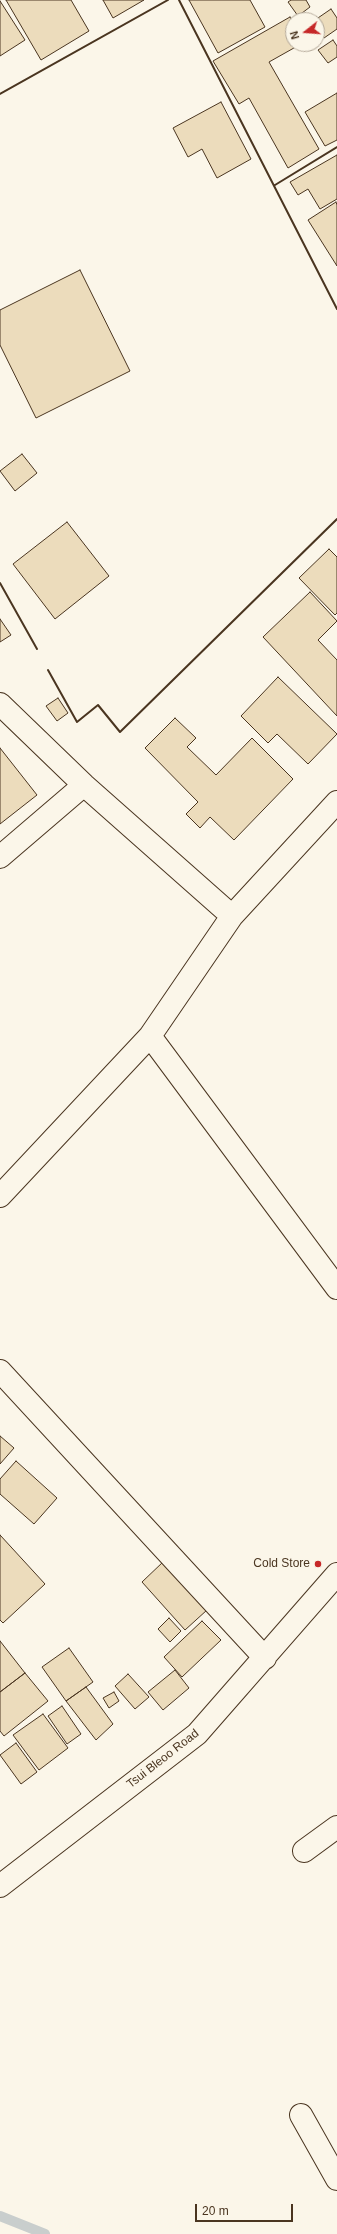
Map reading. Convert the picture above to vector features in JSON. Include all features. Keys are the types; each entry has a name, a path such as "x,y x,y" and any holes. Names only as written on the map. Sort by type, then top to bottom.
{"street":[{"path":"0,704 84,785 232,916"},
{"path":"0,857 84,785"},
{"path":"0,1196 150,1036 232,916 337,802"},
{"path":"150,1036 337,1288"},
{"path":"0,1371 265,1658"},
{"name":"Tsui Bleoo Road","path":"0,1886 197,1734 337,1574"},
{"path":"304,1851 337,1827"},
{"path":"301,2115 337,2179"}],"building":[{"path":"6,0 71,0 89,31 41,60"},
{"path":"103,0 144,0 113,18"},
{"path":"189,0 250,0 265,27 218,53"},
{"path":"291,0 306,0 310,7 303,12 295,12 288,2"},
{"path":"0,1 25,40 0,56"},
{"path":"331,9 337,18 337,29 325,37 325,13"},
{"path":"285,20 285,52 287,52 269,62 319,149 288,168 249,98 239,104 213,61"},
{"path":"333,40 337,46 337,57 328,63 320,52 325,52 325,45"},
{"path":"337,93 337,140 325,146 305,112"},
{"path":"221,102 251,159 217,178 202,149 188,157 173,128"},
{"path":"337,155 337,199 320,209 308,189 298,195 290,182"},
{"path":"336,202 337,205 337,266 308,220"},
{"path":"80,270 130,371 36,418 0,345 0,310"},
{"path":"22,454 37,473 15,491 0,471"},
{"path":"67,522 109,576 55,619 13,564"},
{"path":"329,549 337,557 337,613 335,615 299,578"},
{"path":"310,592 337,621 318,640 337,660 337,716 263,637"},
{"path":"0,619 11,635 0,642"},
{"path":"278,677 337,734 308,764 277,734 268,743 241,716"},
{"path":"58,698 68,713 57,721 46,706"},
{"path":"175,718 196,738 187,747 216,775 252,738 293,779 234,840 210,817 200,828 186,814 198,802 145,748"},
{"path":"0,748 37,795 0,824"},
{"path":"0,1436 14,1448 0,1464"},
{"path":"16,1461 57,1498 34,1524 0,1494 0,1479"},
{"path":"0,1535 45,1584 3,1623 0,1620"},
{"path":"163,1562 207,1610 185,1630 142,1582"},
{"path":"169,1618 181,1631 170,1642 158,1629"},
{"path":"202,1621 221,1640 182,1677 164,1657"},
{"path":"0,1641 25,1673 0,1692"},
{"path":"69,1648 93,1682 66,1701 42,1667"},
{"path":"175,1670 189,1688 163,1710 148,1692"},
{"path":"25,1673 48,1701 4,1736 0,1731 0,1692"},
{"path":"128,1674 149,1697 135,1709 115,1686"},
{"path":"86,1687 113,1724 96,1740 66,1701"},
{"path":"114,1692 119,1701 109,1708 103,1698"},
{"path":"62,1706 81,1734 67,1744 48,1716"},
{"path":"43,1714 68,1748 39,1770 13,1735"},
{"path":"16,1743 37,1772 21,1784 0,1755"}],"waterway":[{"path":"0,2216 45,2234"}],"wall":[{"path":"0,94 168,0"},
{"path":"179,0 337,309"},
{"path":"275,185 337,147"},
{"path":"48,670 77,722 98,705 120,732 337,519"},
{"path":"0,583 37,649"}],"place":[{"name":"Cold Store","path":"318,1564"}]}
